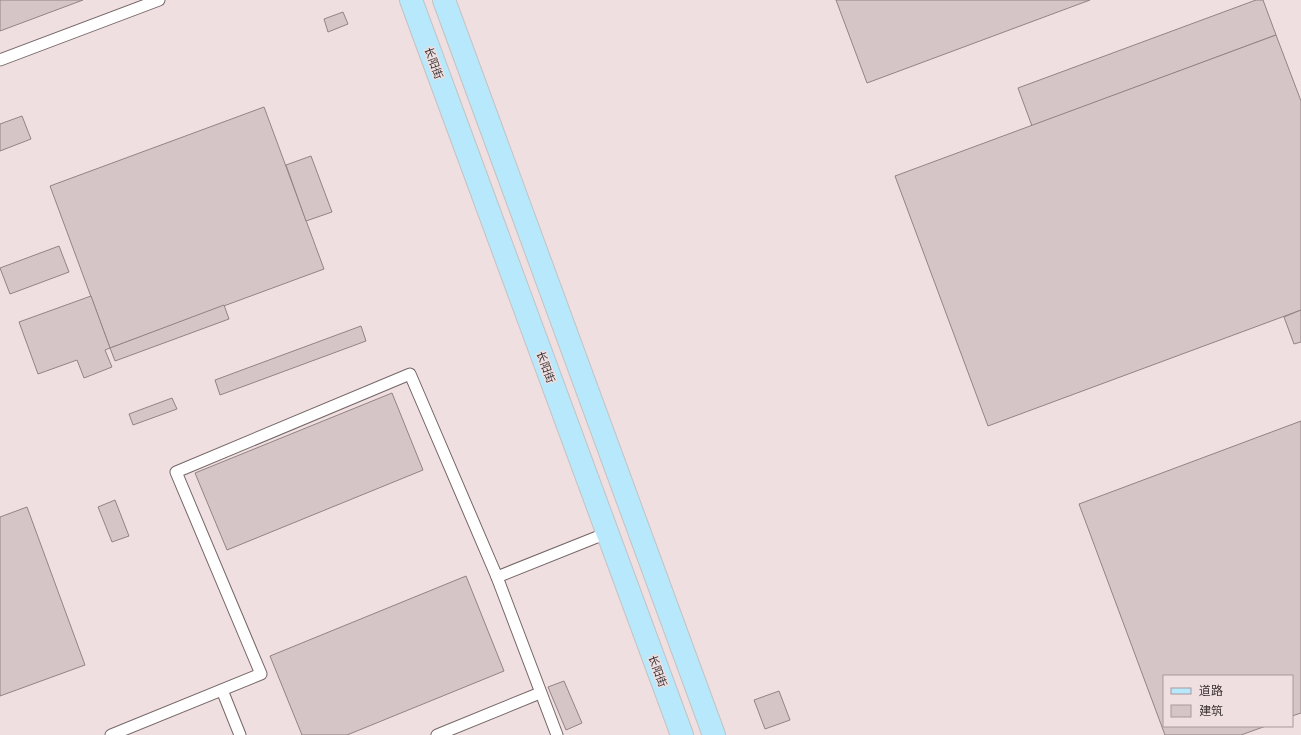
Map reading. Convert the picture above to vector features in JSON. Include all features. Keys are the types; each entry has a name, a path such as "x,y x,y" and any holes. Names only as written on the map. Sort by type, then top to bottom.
{"main road":[{"name":"长阳街","path":"411,0 682,735"},
{"path":"444,0 714,735"}],"lane":[{"path":"0,60 159,0"},
{"path":"111,735 261,674 176,472 410,374 497,577 557,735"},
{"path":"497,577 608,533"},
{"path":"222,690 240,735"},
{"path":"437,735 540,693"}],"building":[{"path":"0,0 83,0 0,31"},
{"path":"836,0 1090,0 867,83"},
{"path":"1256,0 1263,0 1276,35 1032,126 1018,88"},
{"path":"343,12 348,24 328,32 324,19"},
{"path":"1276,35 1301,101 1301,310 988,426 895,176"},
{"path":"264,107 324,269 110,348 50,186"},
{"path":"22,116 31,139 0,151 0,124"},
{"path":"311,156 332,212 306,221 286,165"},
{"path":"59,246 69,272 10,294 0,268"},
{"path":"91,296 110,348 105,350 112,367 84,378 77,360 38,374 19,322"},
{"path":"224,305 229,319 115,361 110,348"},
{"path":"1301,310 1301,342 1294,344 1284,317"},
{"path":"361,326 366,341 220,395 215,380"},
{"path":"392,393 423,470 227,550 195,473"},
{"path":"172,398 177,409 133,425 129,414"},
{"path":"1301,421 1301,713 1293,716 1293,675 1163,675 1163,727 1263,727 1241,735 1165,735 1079,504"},
{"path":"115,500 129,536 112,542 98,507"},
{"path":"27,507 85,665 0,696 0,517"},
{"path":"466,576 504,671 347,735 302,735 270,656"},
{"path":"564,681 582,723 566,730 548,687"},
{"path":"779,691 790,720 765,729 754,700"}]}
